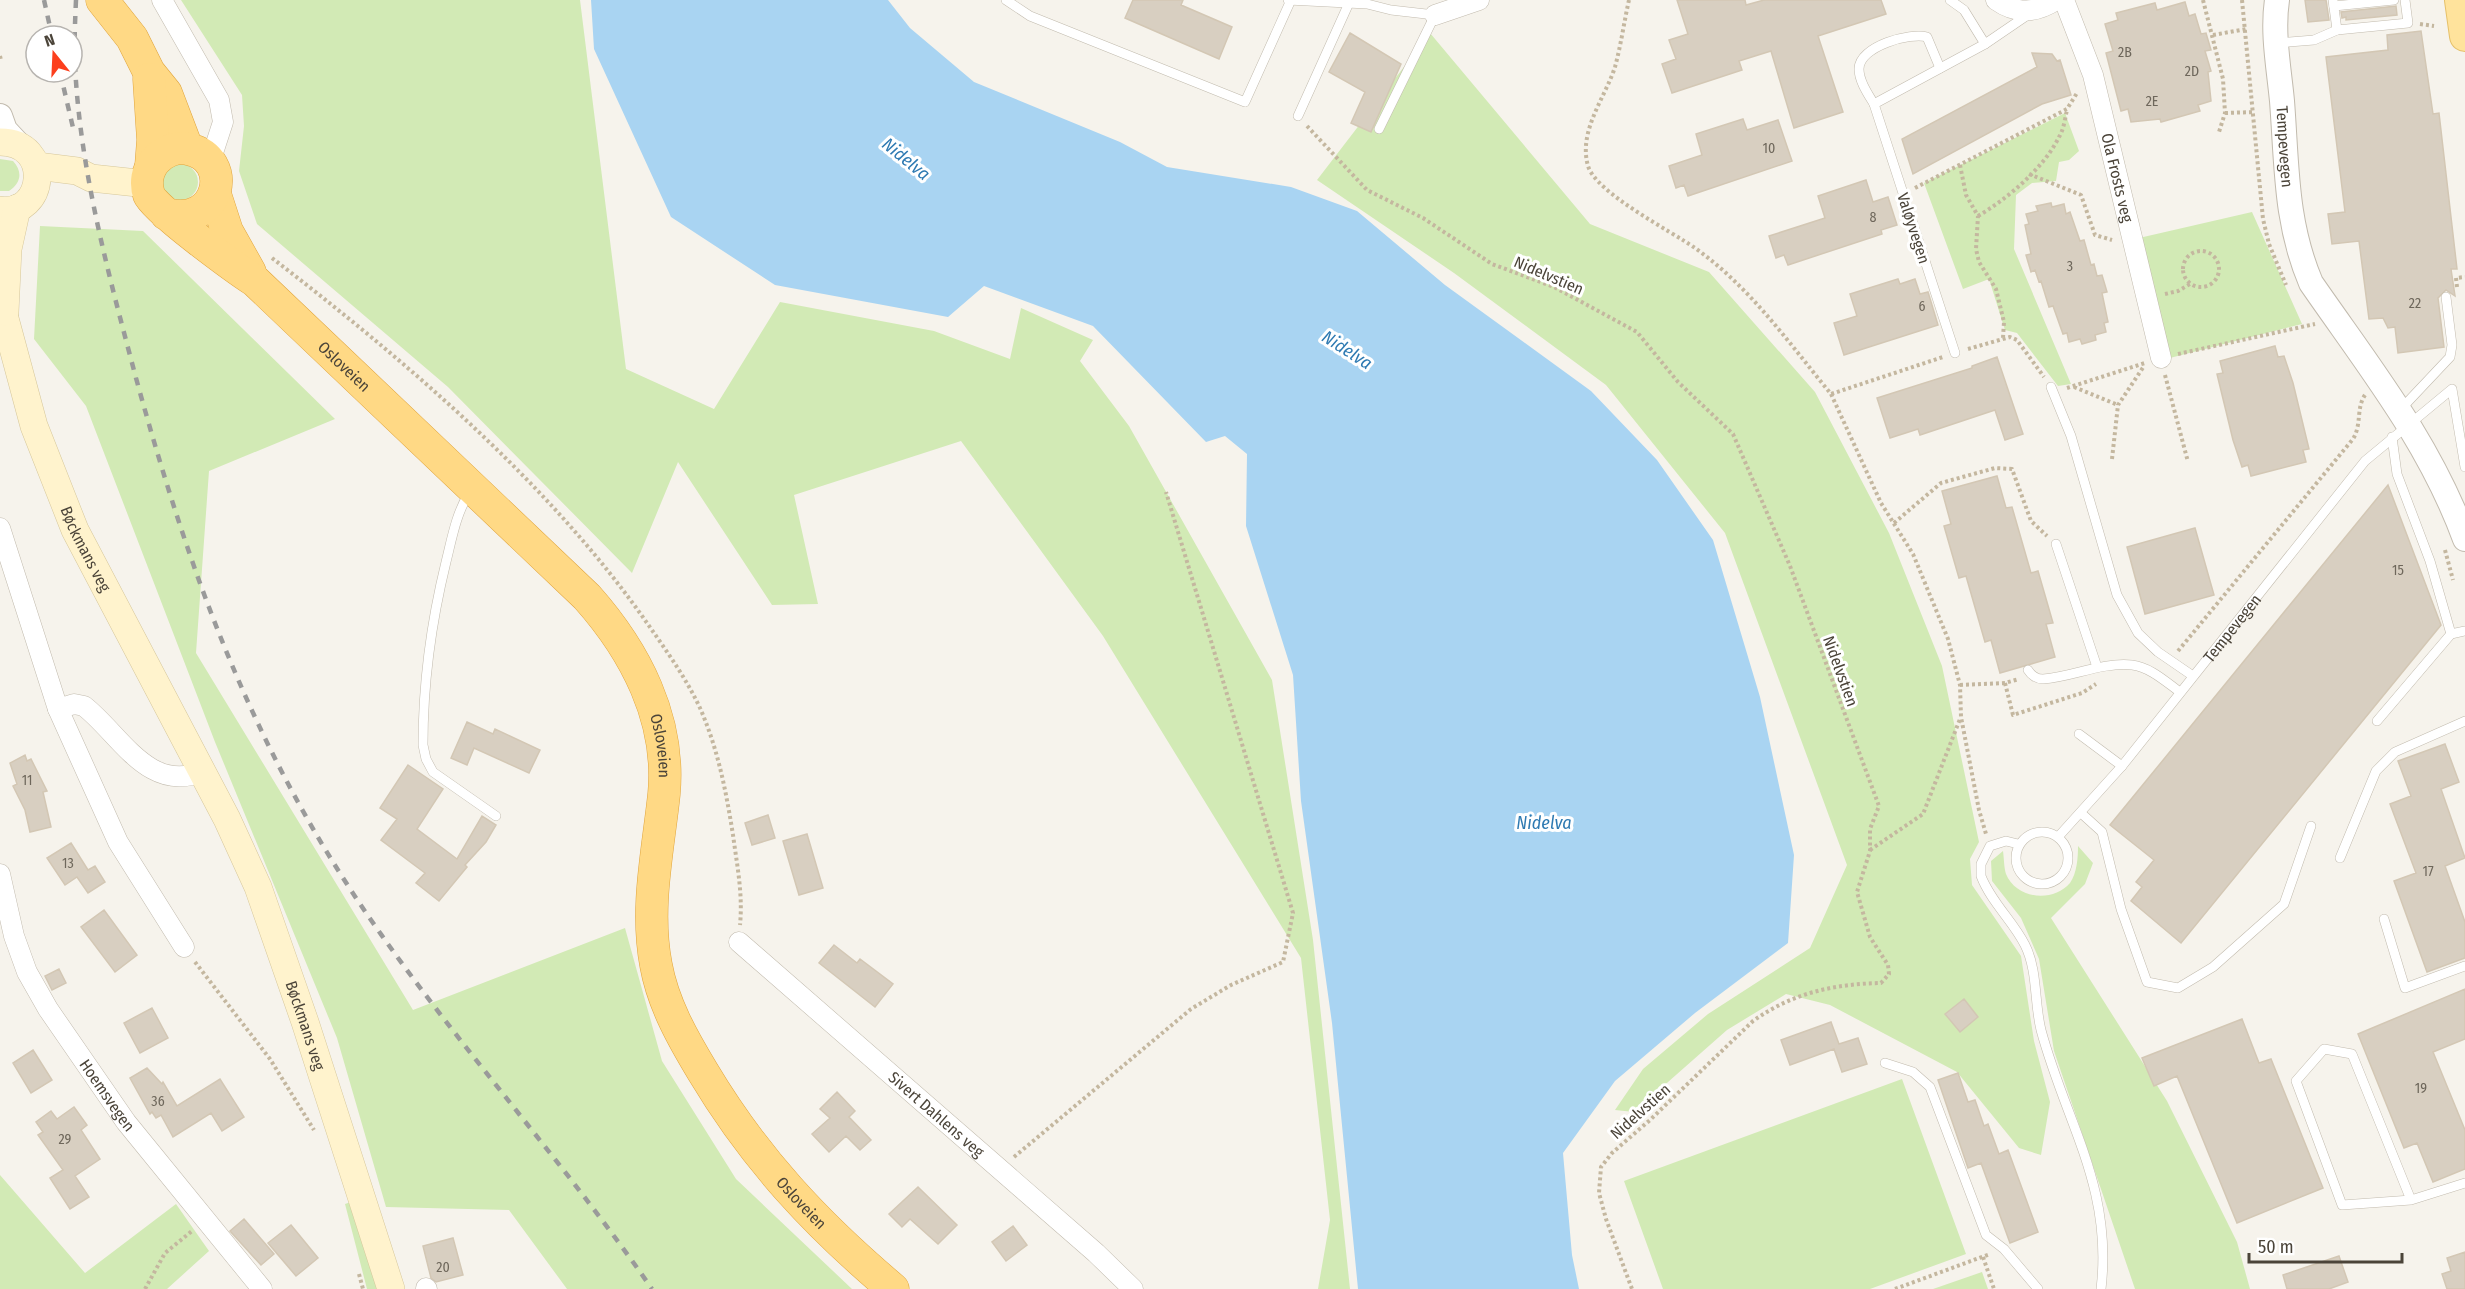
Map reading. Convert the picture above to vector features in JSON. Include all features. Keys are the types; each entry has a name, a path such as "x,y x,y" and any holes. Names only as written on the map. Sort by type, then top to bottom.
{"highway":[{"path":"102,0 132,38 149,72 166,93 198,155 217,183 215,194 201,212 190,217 166,214 156,207 150,196 149,175 153,140 149,72"},
{"path":"149,175 165,153 198,155"},
{"name":"Osloveien","path":"215,194 227,231 255,281"},
{"name":"Osloveien","path":"166,214 190,231 229,265 255,281 587,597 611,624 631,654 646,686 657,720 663,755 664,791 652,888 653,946 661,988 686,1044 721,1102 771,1171 814,1218 893,1289"}],"main road":[{"path":"2460,0 2465,36"},
{"path":"9,143 33,157 23,194 75,184 91,178 149,175"},
{"name":"Bøckmans veg","path":"23,194 8,249 2,306 20,380 50,473 75,530 203,771 242,850 273,926 391,1289"}],"street":[{"path":"162,0 219,100 223,123 198,155"},
{"path":"1435,15 1479,0"},
{"path":"1996,0 2018,11 2034,11 2056,0"},
{"name":"Ola Frosts veg","path":"2064,0 2093,75 2146,299 2153,361"},
{"name":"Tempevegen","path":"2274,4 2290,219 2301,261 2311,283 2401,424 2449,494 2465,539"},
{"path":"0,116 9,143"},
{"path":"0,528 58,709 118,842 184,947"},
{"path":"58,709 74,704 84,706 154,772 178,777 191,776 203,771"},
{"name":"Hoemsvegen","path":"0,874 14,936 27,972 48,1009 126,1122 262,1289"},
{"name":"Sivert Dahlens veg","path":"739,942 1133,1289"}],"lane":[{"path":"1006,0 1030,16 1245,102 1290,0 1368,2 1391,10 1435,15 1379,129"},
{"path":"1950,0 1964,10 1985,44"},
{"path":"2337,30 2334,3 2394,0"},
{"path":"2277,43 2314,40 2337,30 2408,23 2405,0"},
{"path":"1298,116 1349,3"},
{"path":"1874,104 1985,44 2034,11"},
{"name":"Valøyvegen","path":"1940,68 1927,38 1916,34 1874,48 1862,58 1859,68 1865,90 1874,104 1955,353"},
{"path":"2446,297 2452,345 2450,357 2401,424 2397,474 2430,561 2451,634"},
{"path":"2051,387 2071,436 2117,595 2138,633 2193,676"},
{"path":"2401,424 2452,389 2465,467"},
{"name":"Tempevegen","path":"2058,837 2122,766 2365,462 2401,424"},
{"path":"472,488 460,508 438,595 427,651 423,745 433,772 496,816"},
{"path":"2056,544 2097,667"},
{"path":"2377,721 2451,634 2465,631"},
{"path":"2030,672 2041,679 2097,667 2133,665 2151,672 2180,692"},
{"path":"2340,858 2376,771 2395,752 2465,722"},
{"path":"2079,734 2122,766"},
{"path":"2081,813 2102,832 2121,909 2147,982 2178,988 2212,967 2284,904 2311,826"},
{"path":"2043,831 2058,837 2066,849 2068,863 2061,876 2049,883 2034,883 2022,876 2016,863 2018,844 2028,836 2043,831"},
{"path":"2018,844 2006,841 1990,846 1981,864 1981,876 2025,945 2031,960 2040,1026 2099,1199 2103,1236 2101,1289"},
{"path":"2384,919 2405,988 2465,966"},
{"path":"2410,1200 2352,1053 2324,1049 2296,1081 2342,1205 2410,1200 2465,1183"},
{"path":"1885,1063 1912,1072 1930,1087 1986,1236 2004,1249 2038,1289"}],"path":[{"path":"1629,0 1615,67 1586,136 1588,167 1607,191 1696,249 1731,277 1762,309 1831,394 1881,503 1913,555 1948,639 1960,685 1961,717 1979,810 1990,846"},
{"path":"2203,0 2223,79 2225,112 2219,132"},
{"path":"2213,35 2246,29"},
{"path":"1978,216 2005,201 2060,136 2067,109 2079,85 2093,75"},
{"path":"1903,195 2067,109"},
{"path":"2225,112 2254,112"},
{"name":"Nidelvstien","path":"1298,116 1367,190 1423,218 1492,264 1554,287 1637,332 1678,382 1733,434 1790,566 1879,806 1870,830 1870,851 1857,892 1870,937 1888,965 1889,974 1881,983 1845,984 1822,988 1786,1000 1767,1010 1753,1020 1650,1120 1612,1152 1601,1167 1599,1193 1606,1219 1632,1289"},
{"path":"1960,165 1966,195 1978,216 1976,249 1979,262 1996,289 2004,322 2003,338"},
{"path":"2029,174 2081,195 2095,235 2134,246"},
{"path":"2146,299 2178,291 2190,284 2201,287 2216,279 2218,263 2211,254 2193,252 2184,261 2183,274 2190,284"},
{"path":"1831,394 2003,338 2010,337 2017,340 2051,387 2061,390 2153,361 2316,323"},
{"path":"2112,459 2118,405 2153,361"},
{"path":"2153,361 2188,462"},
{"path":"2073,386 2118,405"},
{"path":"2170,660 2353,439 2360,424 2360,403 2366,394"},
{"path":"1894,524 1941,483 1995,468 2012,469 2031,521 2056,544"},
{"path":"1002,1172 1012,1159 1191,1009 1231,986 1283,962 1293,913 1166,492"},
{"path":"2005,683 2013,715 2082,693 2097,682 2097,667"},
{"path":"1960,685 2005,683 2030,672"},
{"path":"1870,851 1923,814 1961,717"},
{"path":"184,947 270,1059 318,1137"},
{"path":"145,1289 165,1253 204,1220"},
{"path":"1895,1289 2004,1249"},
{"path":"1983,1257 1994,1289"},
{"path":"357,1266 363,1289"}],"green space":[{"path":"181,0 580,0 626,369 714,409 780,302 934,331 1010,359 1021,308 1093,340 1080,361 1129,426 1272,680 1313,940 1350,1289 1318,1289 1330,1220 1301,958 1103,636 961,441 794,495 818,604 772,605 678,462 632,573 448,387 257,224 239,171 244,126 242,95"},
{"path":"1430,33 1590,224 1709,272 1815,392 1889,533 1942,666 1979,842 1970,859 1972,885 2021,956 2034,1041 2050,1102 2041,1155 2019,1148 1957,1072 1830,1005 1786,994 1727,1030 1634,1112 1615,1110 1643,1069 1708,1014 1810,948 1847,865 1725,533 1606,385 1454,273 1317,180"},
{"path":"2065,113 2079,151 2069,160 2059,162 2056,181 2032,183 2016,195 2014,249 2071,384 2058,386 2017,333 2005,330 1989,279 1963,289 1924,183"},
{"path":"0,159 13,161 18,169 18,181 9,191 0,191"},
{"path":"180,164 193,169 198,182 193,195 180,200 167,195 162,182 167,169"},
{"path":"2252,212 2302,324 2166,359 2139,238"},
{"path":"40,226 143,231 335,419 209,471 196,653 413,1010 625,928 662,1061 736,1179 852,1289 567,1289 509,1210 386,1207 337,1038 215,742 86,406 34,339"},
{"path":"2078,846 2093,863 2085,884 2051,918 2167,1101 2237,1242 2250,1289 2135,1289 2054,1051 2039,959 2021,918 1992,881 1991,861 2003,851 2006,874 2018,889 2035,895 2054,894 2070,883 2074,875"},
{"path":"1902,1079 1966,1254 1870,1289 1663,1289 1624,1181"},
{"path":"0,1175 85,1273 176,1204 209,1251 167,1289 0,1289"},
{"path":"351,1202 378,1289 367,1289 345,1204"},
{"path":"1982,1272 1988,1289 1933,1289"}],"water":[{"name":"Nidelva","path":"591,0 888,0 910,28 974,82 1120,142 1167,167 1291,187 1357,211 1445,285 1591,391 1657,460 1713,540 1760,697 1794,855 1788,943 1695,1013 1615,1081 1563,1153 1572,1255 1579,1289 1358,1289 1332,1023 1301,801 1293,675 1246,526 1247,454 1225,436 1206,442 1093,326 984,286 948,317 775,285 671,217 594,49"}],"building":[{"path":"1133,0 1183,0 1181,5 1232,27 1219,59 1125,18"},
{"path":"1677,0 1745,0 1746,5 1764,0 1881,0 1886,14 1818,36 1843,112 1794,128 1771,51 1739,61 1742,70 1672,93 1662,64 1676,59 1669,40 1688,34"},
{"path":"2305,0 2326,0 2329,20 2308,22"},
{"path":"2185,2 2189,16 2195,14 2201,34 2206,33 2211,50 2205,51 2211,71 2208,72 2211,101 2198,105 2200,111 2161,122 2160,119 2131,122 2128,109 2121,111 2106,53 2113,51 2105,24 2118,20 2116,13 2155,3 2157,10"},
{"path":"2396,6 2397,15 2346,20 2346,17 2342,18 2341,12"},
{"path":"2421,31 2433,114 2439,113 2457,269 2451,269 2455,296 2446,290 2438,298 2444,347 2398,353 2395,327 2388,328 2383,318 2369,319 2359,241 2332,244 2328,214 2345,212 2326,57 2388,50 2387,35"},
{"path":"1350,33 1401,64 1371,132 1351,123 1365,92 1329,72"},
{"path":"2032,53 2052,54 2057,61 2060,60 2071,95 2042,104 1913,174 1902,139 2037,67"},
{"path":"1743,119 1747,130 1778,120 1792,161 1688,196 1684,185 1676,188 1669,166 1702,155 1696,134"},
{"path":"1866,180 1873,202 1888,197 1897,225 1881,230 1882,234 1788,265 1784,255 1776,258 1769,236 1825,218 1818,196"},
{"path":"2051,203 2052,207 2064,204 2066,214 2070,212 2080,241 2084,240 2091,265 2094,264 2097,276 2102,275 2107,292 2102,293 2108,322 2104,323 2106,332 2095,335 2096,340 2082,344 2080,339 2069,342 2067,333 2063,334 2053,306 2049,307 2041,281 2039,282 2035,270 2031,272 2026,255 2031,254 2025,225 2029,224 2026,214 2038,211 2036,206"},
{"path":"1898,279 1900,284 1915,279 1920,294 1928,292 1938,325 1844,355 1834,323 1857,316 1850,294"},
{"path":"2275,346 2278,357 2284,356 2293,383 2309,449 2303,450 2306,462 2251,476 2248,465 2242,467 2233,440 2217,374 2223,373 2220,361"},
{"path":"1997,357 2023,434 2005,440 1995,410 1920,435 1918,429 1890,438 1877,398 1972,368 1972,366"},
{"path":"1997,476 2006,508 2012,507 2031,573 2038,571 2053,623 2046,624 2055,657 2000,673 1991,640 1985,642 1966,576 1959,578 1944,526 1951,524 1942,491"},
{"path":"2388,485 2441,625 2181,943 2131,901 2142,887 2136,882 2154,860 2110,825"},
{"path":"2195,528 2214,595 2145,614 2127,547"},
{"path":"467,722 493,734 495,729 540,750 529,773 474,748 467,765 451,758"},
{"path":"2445,744 2459,782 2441,789 2465,858 2445,866 2465,922 2465,958 2427,972 2394,881 2416,873 2390,804 2411,796 2398,761"},
{"path":"25,755 27,761 31,759 47,791 43,792 51,827 30,832 25,810 13,786 17,784 10,763"},
{"path":"408,765 443,789 417,829 457,859 482,816 496,825 486,842 465,865 467,867 439,901 416,883 425,873 381,840 397,819 380,808"},
{"path":"768,815 775,838 752,845 745,823"},
{"path":"807,834 823,888 799,895 783,841"},
{"path":"71,843 88,870 95,866 105,882 88,893 77,877 65,885 47,858"},
{"path":"104,910 137,955 115,972 81,927"},
{"path":"834,945 857,963 860,959 893,984 875,1007 819,963"},
{"path":"59,969 66,983 52,990 45,976"},
{"path":"2465,989 2465,1039 2433,1052 2465,1130 2465,1169 2433,1182 2417,1143 2404,1148 2358,1034"},
{"path":"1964,999 1978,1017 1960,1032 1945,1014"},
{"path":"152,1008 168,1038 140,1053 124,1023"},
{"path":"2242,1019 2259,1063 2271,1059 2323,1188 2237,1223 2177,1076 2154,1086 2142,1058"},
{"path":"1831,1022 1839,1044 1858,1038 1867,1064 1842,1072 1834,1049 1790,1065 1781,1040"},
{"path":"33,1050 52,1080 31,1093 13,1063"},
{"path":"147,1068 162,1084 163,1082 177,1106 220,1079 244,1117 222,1131 211,1113 173,1137 161,1115 156,1118 152,1112 150,1114 130,1078"},
{"path":"1958,1073 1968,1102 1975,1100 1984,1126 1988,1124 1999,1154 2008,1150 2038,1232 2010,1243 1981,1163 1968,1168 1938,1080"},
{"path":"837,1092 855,1111 849,1117 871,1140 860,1150 846,1136 829,1152 812,1134 830,1118 820,1109"},
{"path":"74,1107 87,1125 81,1130 100,1159 75,1176 89,1197 70,1209 50,1178 63,1170 38,1135 43,1132 36,1122 51,1111 57,1119"},
{"path":"918,1187 957,1225 938,1244 910,1219 902,1227 889,1214"},
{"path":"244,1219 274,1254 261,1265 230,1231"},
{"path":"291,1225 318,1258 296,1276 268,1243"},
{"path":"1013,1226 1027,1245 1006,1261 992,1242"},
{"path":"453,1238 463,1275 436,1282 431,1278 423,1246"},
{"path":"2465,1252 2465,1289 2447,1289 2442,1274 2451,1271 2447,1258"},
{"path":"2339,1256 2348,1282 2329,1289 2287,1289 2283,1275"}],"railway":[{"path":"44,0 49,24"},
{"path":"76,0 75,65 83,144 97,223 116,301 136,378 179,522 203,591 259,726 329,856 371,920 652,1289"},
{"path":"63,84 74,132"}]}
